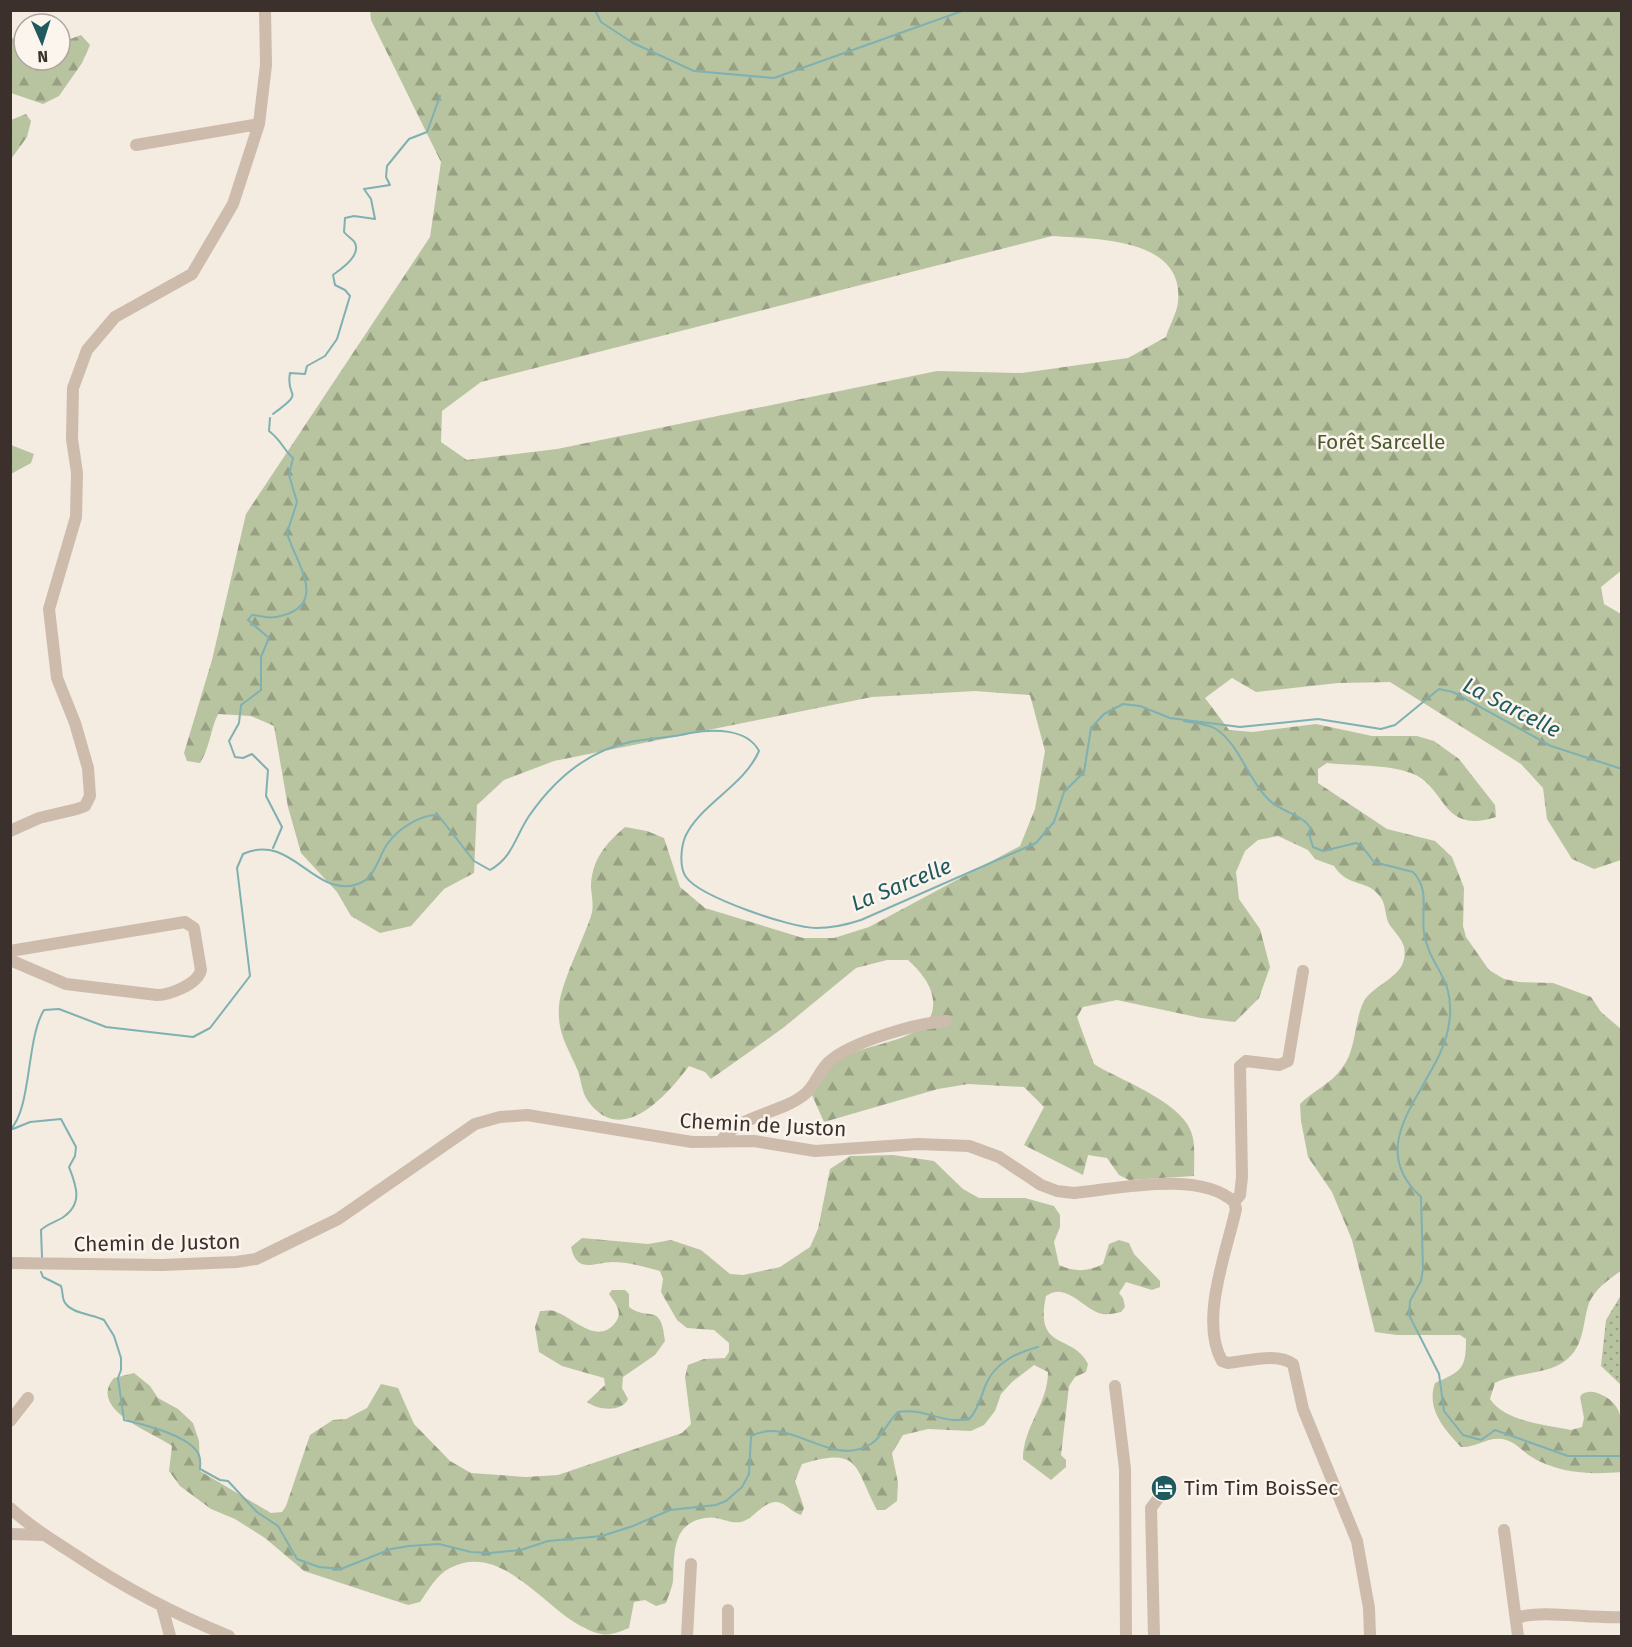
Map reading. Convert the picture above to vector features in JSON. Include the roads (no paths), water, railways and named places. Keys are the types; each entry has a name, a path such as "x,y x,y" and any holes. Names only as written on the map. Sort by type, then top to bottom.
{"street":[{"path":"10,831 39,818 85,806 90,796 88,768 75,723 57,678 49,609 76,517 77,473 72,440 73,387 87,350 115,317 192,274 233,204 259,124 266,65 266,10"},
{"path":"136,145 259,124"},
{"path":"10,951 184,922 194,928 201,970 195,980 165,995 157,995 66,984 10,960"},
{"path":"1303,971 1288,1061 1279,1065 1246,1061 1240,1066 1242,1177 1240,1195 1234,1202 1236,1209 1218,1279 1214,1306 1218,1353 1222,1360 1228,1363 1277,1358 1287,1359 1293,1364 1303,1409 1357,1541 1369,1608 1370,1636"},
{"path":"721,1141 734,1128 805,1094 832,1059 878,1037 923,1022 946,1021"},
{"name":"Chemin de Juston","path":"10,1263 162,1265 236,1263 256,1258 338,1219 476,1124 500,1117 527,1115 662,1139 692,1142 754,1141 815,1151 918,1144 969,1146 999,1157 1041,1185 1057,1191 1074,1193 1183,1184 1216,1191 1234,1202"},
{"path":"1115,1386 1125,1469 1126,1636"},
{"path":"10,1421 28,1398"},
{"path":"1154,1636 1151,1508 1157,1500"},
{"path":"10,1508 45,1535 117,1582 162,1606 229,1636"},
{"path":"1503,1530 1518,1636"},
{"path":"10,1534 45,1535"},
{"path":"687,1636 688,1579 691,1564"},
{"path":"162,1606 162,1617 170,1636"},
{"path":"728,1610 728,1636"},
{"path":"1516,1618 1530,1614 1594,1619 1622,1617"}],"waterway":[{"path":"595,10 601,22 633,43 694,71 774,78 965,10"},
{"path":"273,414 292,397 290,373 305,374 307,366 325,356 337,339 350,296 345,290 335,285 333,275 349,262 356,248 354,242 344,232 345,218 354,216 375,219 371,199 364,189 390,185 386,177 387,166 409,139 427,132 440,96"},
{"path":"270,418 269,431 293,458 289,475 297,502 287,533 306,582 306,594 302,604 293,612 273,617 252,615 248,620 269,638 261,657 261,690 241,705 239,723 229,741 235,757 243,758 252,754 268,770 266,796 282,827 273,848"},
{"name":"La Sarcelle","path":"10,1130 22,1106 34,1038 44,1010 59,1009 106,1027 193,1037 210,1028 250,976 237,868 243,854 260,849 274,851 288,857 326,882 340,886 355,885 372,873 384,849 398,833 410,823 424,817 438,815 474,861 490,870 509,853 529,816 561,779 600,752 630,742 719,731 738,734 754,743 759,751 752,763 743,775 701,815 685,837 682,846 682,868 686,877 695,885 727,902 787,923 816,928 838,926 861,920 1036,843 1054,822 1064,792 1084,772 1091,728 1104,714 1123,704 1140,706 1170,718 1240,727 1318,719 1381,729 1395,725 1439,689 1453,692 1551,746 1622,769"},
{"path":"1184,721 1213,727 1225,736 1261,792 1274,804 1308,824 1311,829 1309,834 1313,847 1323,851 1356,843 1361,845 1374,862 1413,872 1421,886 1424,901 1424,933 1431,956 1446,984 1450,1008 1449,1024 1443,1046 1408,1112 1400,1133 1398,1154 1404,1176 1421,1197 1423,1269 1421,1281 1410,1301 1409,1315 1439,1374 1444,1411 1463,1435 1481,1440 1495,1430 1568,1456 1622,1456"},
{"path":"13,1129 30,1122 61,1119 76,1147 75,1156 69,1167 76,1187 76,1200 69,1213 41,1230 42,1257"},
{"path":"41,1272 43,1277 61,1286 63,1299 71,1309 104,1320 114,1336 121,1358 118,1378 124,1420 165,1432 186,1442 199,1455 200,1469 220,1480 228,1481 257,1512 278,1526 297,1559 319,1567 341,1569 391,1549 409,1546 439,1544 471,1552 490,1553 521,1550 548,1541 602,1536 670,1510 716,1505 726,1501 742,1487 749,1474 751,1436 766,1431 781,1432 826,1447 856,1450 875,1441 898,1412 917,1412 952,1420 970,1418 995,1370 1022,1352 1038,1347"}],"place":[{"name":"Tim Tim BoisSec","path":"1164,1488"}],"park label":[{"name":"Forêt Sarcelle","path":"1381,442"}]}
